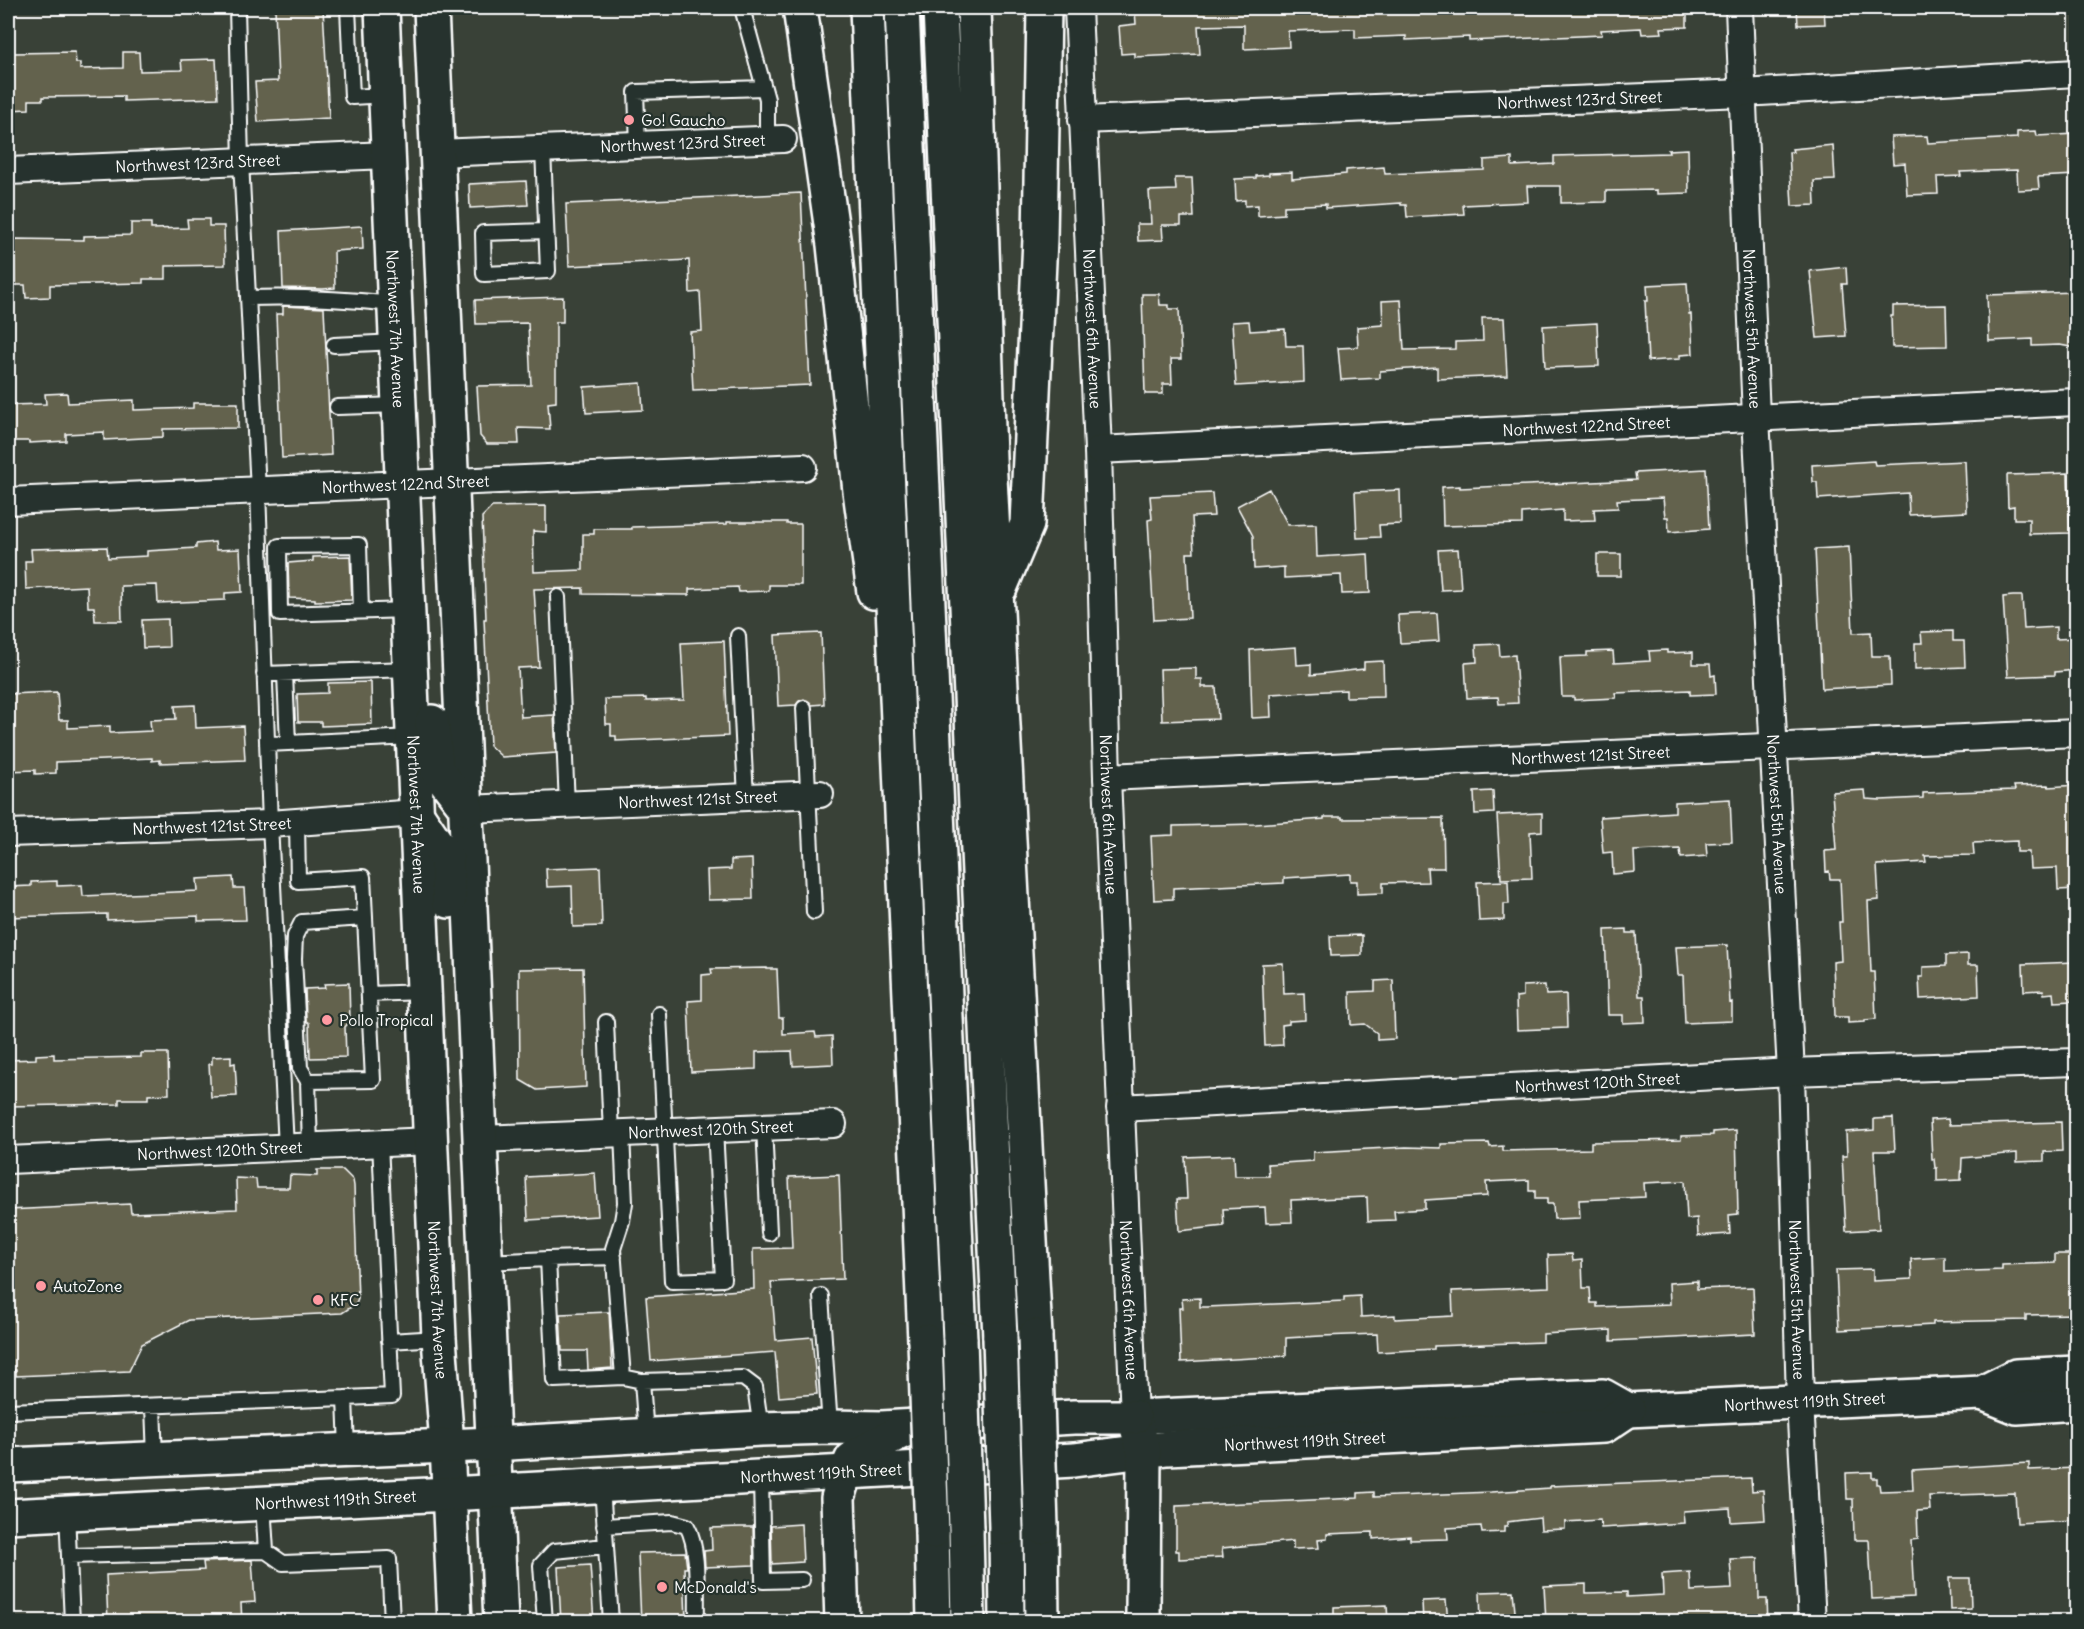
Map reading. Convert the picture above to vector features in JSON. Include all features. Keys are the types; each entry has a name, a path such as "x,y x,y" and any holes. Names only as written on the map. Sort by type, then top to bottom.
{"main road":[{"name":"Northwest 7th Avenue","path":"382,8 423,992 455,1622"},
{"path":"431,8 501,1622"},
{"path":"800,8 834,245 860,491 901,773"},
{"path":"867,8 926,1341 934,1622"},
{"path":"902,8 960,1339 968,1622"},
{"path":"940,8 1000,1338 1007,1622"},
{"path":"974,8 989,458 1035,1336 1041,1527 1041,1622"},
{"path":"997,595 1027,524 1040,239 1044,8"},
{"path":"388,155 437,153"},
{"path":"410,669 434,725 437,770 467,808"},
{"path":"416,813 447,859 453,968 476,1020"},
{"name":"Northwest 119th Street","path":"8,1516 1074,1460 1167,1448 1604,1426 1628,1410 1982,1393 2016,1376 2076,1373"},
{"name":"Northwest 119th Street","path":"1982,1393 2017,1407 2076,1404"},
{"name":"Northwest 119th Street","path":"8,1464 493,1444 830,1427 913,1426 1074,1417 1134,1417 1603,1396 1628,1410"},
{"name":"Northwest 6th Avenue","path":"1134,1417 1144,1452 1144,1620"},
{"path":"842,1622 838,1498 846,1472 852,1459 913,1426"}],"street":[{"name":"Northwest 6th Avenue","path":"1078,8 1098,450 1107,777 1134,1417"},
{"name":"Northwest 5th Avenue","path":"1739,8 1756,417 1791,1072 1800,1402 1812,1622"},
{"name":"Northwest 123rd Street","path":"1082,120 1743,93 2076,73"},
{"name":"Northwest 123rd Street","path":"437,153 775,140"},
{"name":"Northwest 123rd Street","path":"8,171 388,155"},
{"name":"Northwest 122nd Street","path":"1098,450 2076,402"},
{"name":"Northwest 122nd Street","path":"8,501 803,467"},
{"name":"Northwest 121st Street","path":"1107,777 1773,748 2076,732"},
{"name":"Northwest 121st Street","path":"467,808 815,794"},
{"name":"Northwest 121st Street","path":"8,833 270,824 416,813"},
{"name":"Northwest 120th Street","path":"1120,1108 1791,1072 2076,1062"},
{"name":"Northwest 120th Street","path":"481,1139 833,1124"},
{"name":"Northwest 120th Street","path":"8,1160 430,1141"}],"lane":[{"path":"237,8 241,162 258,490 270,824 298,1147"},
{"path":"348,8 352,97 386,95"},
{"path":"742,8 767,99 775,140"},
{"path":"638,145 636,92 764,88"},
{"path":"543,149 548,271 484,274 483,233 546,231"},
{"path":"248,298 293,296 395,304"},
{"path":"334,345 397,342"},
{"path":"337,406 400,405"},
{"path":"362,611 359,545 279,546 280,614 408,610"},
{"path":"558,597 567,805"},
{"path":"738,636 746,798"},
{"path":"264,674 410,669"},
{"path":"285,674 288,742"},
{"path":"804,708 815,794 814,912"},
{"path":"267,744 413,737"},
{"path":"297,822 298,881 363,877 373,1080 308,1081"},
{"path":"298,1147 308,1081 300,1068 299,1060 295,936 302,922 365,918"},
{"path":"369,994 423,992"},
{"path":"659,1014 672,1281 723,1279 715,1129"},
{"path":"606,1022 625,1203 613,1249 623,1377"},
{"path":"764,1126 769,1233"},
{"path":"8,1411 392,1396 380,1143"},
{"path":"486,1262 614,1257"},
{"path":"548,1259 554,1380 623,1377 642,1381 743,1378 755,1388 760,1430"},
{"path":"821,1296 830,1427"},
{"path":"389,1341 439,1338"},
{"path":"642,1381 646,1435"},
{"path":"345,1398 347,1449"},
{"path":"153,1406 154,1458"},
{"path":"760,1477 763,1581 802,1580"},
{"path":"602,1486 611,1622"},
{"path":"263,1504 266,1551"},
{"path":"67,1513 72,1622"},
{"path":"604,1526 672,1522 687,1526 691,1533 695,1563 697,1622"},
{"path":"545,1622 541,1565 554,1551 606,1546"},
{"path":"69,1556 266,1551 283,1563 389,1559 392,1622"}],"building":[{"path":"275,8 323,8 329,118 258,122 255,82 278,81"},
{"path":"1189,8 1687,8 1687,27 1661,28 1662,33 1642,34 1641,28 1601,30 1602,35 1469,41 1469,37 1406,40 1406,36 1355,38 1355,29 1288,31 1289,47 1244,49 1244,25 1198,26 1200,54 1135,57 1135,53 1121,54 1119,26 1136,24 1135,10"},
{"path":"1797,8 1824,8 1825,24 1798,25"},
{"path":"75,52 76,63 80,63 80,69 123,68 123,52 139,52 140,71 182,70 181,60 216,59 218,98 124,101 124,96 43,97 43,100 29,100 29,109 8,110 8,61 13,61 13,53"},
{"path":"2036,131 2037,136 2076,134 2076,175 2038,177 2039,189 2018,190 2017,170 1960,172 1961,176 1937,177 1938,194 1907,195 1905,163 1893,164 1891,137 1927,136 1928,143 2017,138 2017,132"},
{"path":"1833,145 1835,180 1814,181 1815,205 1792,206 1789,152 1793,152 1792,149"},
{"path":"1688,149 1689,193 1657,194 1657,190 1606,191 1606,202 1561,203 1561,186 1527,186 1528,202 1463,205 1464,214 1407,217 1406,205 1401,205 1401,203 1326,208 1326,204 1284,206 1284,214 1258,216 1258,205 1245,206 1245,200 1236,201 1235,179 1256,178 1256,176 1269,175 1269,173 1292,172 1292,179 1346,174 1346,170 1384,167 1385,174 1484,170 1484,160 1512,158 1512,166 1554,164 1554,156 1669,153 1668,150"},
{"path":"1175,178 1192,178 1194,217 1181,217 1181,225 1162,225 1163,240 1138,241 1137,224 1151,224 1149,191 1176,190"},
{"path":"526,181 528,205 470,208 469,184"},
{"path":"801,193 810,385 693,390 690,332 702,331 700,292 690,293 689,260 569,266 566,204"},
{"path":"187,219 209,219 209,226 224,226 225,265 166,266 166,279 143,279 143,283 50,285 50,297 26,298 25,285 15,285 14,239 84,240 84,236 131,235 131,223 151,223 151,229 188,228"},
{"path":"362,226 363,249 334,251 335,288 283,288 281,231"},
{"path":"1846,267 1847,284 1842,284 1846,336 1817,338 1810,271"},
{"path":"1687,283 1693,354 1680,355 1680,359 1648,361 1645,301 1648,301 1647,285"},
{"path":"2076,292 2076,348 2060,345 2032,346 2032,339 1989,341 1987,295"},
{"path":"1142,294 1159,294 1160,305 1169,305 1169,309 1179,309 1181,359 1171,359 1172,384 1163,384 1163,394 1145,394"},
{"path":"563,297 563,322 556,322 556,402 548,403 550,429 518,428 519,444 487,444 480,436 477,386 531,385 528,323 476,324 475,300"},
{"path":"1401,300 1404,350 1455,349 1455,342 1483,341 1482,318 1504,318 1507,376 1437,379 1437,367 1380,371 1380,378 1341,380 1338,348 1358,347 1357,327 1383,325 1382,301"},
{"path":"1946,305 1947,346 1892,347 1893,306"},
{"path":"283,306 324,308 331,455 282,458 276,314 283,314"},
{"path":"1249,321 1250,331 1285,329 1286,346 1303,346 1304,382 1236,386 1232,322"},
{"path":"1597,323 1599,366 1545,368 1543,326"},
{"path":"641,383 643,410 586,413 584,387"},
{"path":"67,393 68,403 134,400 134,410 193,408 193,403 238,403 238,428 163,429 163,437 104,440 104,432 66,434 66,441 29,443 29,441 8,441 8,405 46,404 45,394"},
{"path":"1874,461 1875,465 1965,461 1967,512 1909,515 1908,493 1818,499 1817,482 1813,482 1812,465"},
{"path":"1706,469 1709,529 1669,532 1663,498 1617,500 1618,508 1594,509 1595,520 1563,521 1563,510 1522,513 1522,524 1443,526 1442,487 1636,480 1635,473"},
{"path":"2068,473 2070,533 2029,534 2029,519 2014,519 2014,506 2008,507 2007,475"},
{"path":"1269,489 1288,525 1316,524 1317,557 1368,554 1370,593 1342,594 1341,575 1284,578 1284,567 1254,569 1253,536 1237,506"},
{"path":"1400,490 1401,524 1379,525 1380,537 1357,538 1355,492"},
{"path":"1212,493 1214,516 1192,517 1194,553 1187,553 1190,618 1154,620 1148,520 1152,519 1150,496"},
{"path":"546,506 546,532 533,531 534,572 583,570 583,534 594,534 594,529 727,524 727,522 787,522 787,524 801,524 801,585 769,585 769,591 739,592 738,587 689,589 689,595 583,594 583,588 534,589 539,667 518,668 521,717 554,715 556,753 502,757 490,746 482,517 492,507"},
{"path":"215,542 216,550 240,549 242,592 225,593 225,600 158,603 157,585 121,586 122,621 95,621 94,607 88,607 87,586 26,589 25,561 32,561 31,549 107,547 108,558 147,556 147,551 196,548 196,544"},
{"path":"1849,547 1853,633 1871,632 1872,656 1890,656 1891,685 1822,689 1815,549"},
{"path":"1458,549 1461,589 1441,590 1438,550"},
{"path":"1597,554 1621,554 1621,576 1597,576"},
{"path":"350,556 352,600 315,601 315,599 289,598 288,563 313,561 313,557"},
{"path":"2022,596 2024,629 2056,627 2056,639 2076,638 2076,670 2055,672 2055,675 2008,677 2003,597"},
{"path":"1437,613 1439,641 1400,643 1398,615"},
{"path":"168,619 169,647 143,648 142,620"},
{"path":"1953,631 1953,641 1964,641 1965,667 1915,669 1915,643 1922,643 1921,632"},
{"path":"821,633 824,704 812,705 804,699 796,705 778,706 775,635"},
{"path":"724,641 728,736 616,741 616,736 611,736 611,724 606,724 605,699 684,700 681,643"},
{"path":"1499,644 1500,656 1515,655 1518,703 1499,704 1498,697 1467,698 1465,663 1477,662 1476,645"},
{"path":"1296,647 1297,665 1311,664 1311,675 1364,669 1364,662 1383,661 1384,696 1346,697 1346,690 1270,694 1271,717 1252,718 1250,650"},
{"path":"1667,650 1667,653 1693,652 1693,664 1710,664 1711,676 1715,675 1716,694 1690,695 1690,690 1615,693 1616,698 1574,700 1574,697 1562,697 1560,657 1587,656 1587,652 1613,651 1614,663 1650,661 1649,651"},
{"path":"1196,668 1196,679 1202,679 1202,687 1216,687 1218,719 1162,721 1160,669"},
{"path":"371,682 372,724 321,726 321,722 298,722 297,694 328,693 328,683"},
{"path":"57,692 59,720 68,720 68,728 110,726 110,733 151,731 150,720 176,719 175,706 195,705 196,728 243,726 245,760 160,763 160,760 152,761 152,758 56,762 56,773 35,774 35,770 8,771 8,694"},
{"path":"2048,785 2049,787 2076,785 2076,889 2058,890 2057,868 2030,869 2029,852 2017,852 2017,841 1973,843 1974,855 1925,856 1926,862 1877,865 1879,900 1868,901 1871,972 1874,972 1876,1019 1848,1023 1848,1017 1835,1017 1833,962 1841,961 1839,922 1842,922 1840,879 1830,879 1829,871 1826,872 1825,851 1836,850 1832,792 1865,790 1866,799 1881,800 1923,798 1923,793 2015,790 2014,786"},
{"path":"1493,791 1494,813 1475,814 1474,792"},
{"path":"1730,799 1732,842 1706,843 1707,856 1681,858 1680,849 1634,851 1635,872 1613,874 1612,852 1603,853 1600,817 1675,812 1675,802"},
{"path":"1542,813 1542,831 1530,832 1532,878 1501,879 1497,815"},
{"path":"1324,817 1342,817 1342,819 1443,818 1444,868 1427,868 1428,882 1383,883 1383,893 1357,894 1357,881 1350,881 1350,874 1284,878 1284,883 1173,888 1173,899 1154,900 1151,836 1173,835 1173,826 1256,824 1324,819"},
{"path":"752,859 753,899 708,900 707,870 731,869 731,860"},
{"path":"600,867 602,926 573,927 572,886 547,887 546,869"},
{"path":"233,877 234,888 244,888 246,920 198,921 198,916 107,920 107,914 8,917 8,887 31,886 31,882 57,881 57,886 82,885 83,896 198,891 197,879"},
{"path":"1508,881 1509,904 1504,904 1504,920 1479,921 1477,882"},
{"path":"1627,929 1627,933 1636,933 1639,996 1644,996 1645,1022 1623,1023 1623,1015 1608,1015 1605,930"},
{"path":"1362,935 1362,955 1331,956 1330,936"},
{"path":"1727,945 1732,1021 1685,1023 1683,975 1678,975 1676,947"},
{"path":"1968,954 1968,965 1978,965 1979,996 1920,999 1919,977 1923,977 1923,967 1946,966 1946,955"},
{"path":"2076,962 2076,992 2072,993 2072,1001 2054,1002 2053,993 2044,994 2043,990 2024,991 2023,964"},
{"path":"1283,963 1284,994 1304,993 1305,1020 1289,1021 1289,1024 1282,1025 1283,1045 1265,1046 1262,964"},
{"path":"583,968 586,1087 537,1090 520,1080 519,969"},
{"path":"711,969 777,969 779,1018 783,1018 783,1034 815,1032 816,1037 832,1036 833,1064 793,1066 792,1051 756,1052 756,1069 691,1072 688,1001 702,1000 702,975 712,974"},
{"path":"1393,980 1395,1039 1377,1040 1377,1033 1365,1024 1351,1025 1350,992 1375,991 1375,981"},
{"name":"Pollo Tropical","path":"349,983 350,1021 345,1027 346,1057 310,1058 305,989 325,988 324,984"},
{"path":"1545,985 1546,995 1566,994 1567,1028 1517,1030 1516,997 1523,996 1523,986"},
{"path":"141,1053 168,1053 169,1094 148,1095 148,1099 119,1099 119,1104 8,1106 8,1060 36,1059 36,1055 54,1054 54,1059 141,1057"},
{"path":"231,1056 231,1064 235,1063 237,1096 211,1097 209,1064 212,1064 212,1057"},
{"path":"1893,1118 1895,1151 1874,1151 1879,1229 1846,1231 1842,1156 1847,1156 1846,1132 1874,1130 1874,1119"},
{"path":"1948,1119 1949,1125 2061,1122 2062,1151 2044,1152 2044,1161 2017,1162 2017,1153 1962,1158 1961,1180 1937,1181 1937,1168 1932,1159 1930,1120"},
{"path":"1736,1130 1738,1214 1729,1215 1730,1234 1698,1236 1697,1218 1687,1219 1685,1181 1644,1183 1645,1197 1579,1200 1580,1218 1554,1219 1553,1204 1547,1204 1547,1199 1535,1199 1535,1191 1529,1191 1529,1180 1486,1182 1487,1196 1425,1200 1425,1209 1394,1211 1395,1220 1368,1221 1367,1197 1291,1200 1292,1222 1266,1223 1265,1207 1223,1209 1224,1226 1179,1231 1177,1199 1187,1199 1185,1157 1234,1155 1235,1176 1269,1176 1268,1164 1313,1161 1313,1152 1406,1147 1441,1148 1441,1144 1489,1143 1490,1147 1503,1146 1503,1151 1591,1149 1591,1142 1681,1140 1681,1136 1713,1135 1713,1132"},
{"path":"317,1170 343,1170 353,1180 358,1299 356,1304 342,1313 189,1320 142,1344 129,1371 16,1376 16,1370 8,1371 8,1210 130,1204 131,1213 237,1209 236,1178 256,1179 257,1188 289,1188 290,1175 317,1176"},
{"path":"595,1173 598,1216 528,1220 526,1177"},
{"path":"839,1175 843,1279 771,1282 776,1340 812,1337 817,1394 779,1397 775,1352 651,1361 646,1297 754,1289 753,1249 792,1248 789,1177"},
{"path":"1572,1254 1573,1261 1582,1260 1583,1288 1590,1288 1591,1303 1597,1303 1597,1307 1670,1304 1669,1283 1697,1281 1697,1289 1753,1287 1755,1334 1611,1341 1611,1330 1543,1334 1543,1342 1434,1346 1434,1349 1378,1352 1377,1334 1321,1336 1286,1338 1286,1356 1181,1362 1179,1308 1183,1308 1182,1299 1200,1298 1200,1307 1207,1307 1344,1301 1344,1297 1360,1296 1361,1317 1395,1315 1395,1319 1453,1316 1452,1291 1549,1287 1548,1255"},
{"path":"2055,1254 2076,1254 2076,1314 2026,1315 2026,1320 1933,1322 1933,1325 1839,1330 1836,1270 1873,1269 1873,1281 1912,1279 1911,1259 1945,1257 1945,1272 2002,1270 2002,1265 2055,1263"},
{"path":"609,1312 612,1368 588,1370 587,1351 562,1351 560,1314"},
{"path":"2029,1463 2029,1470 2076,1468 2076,1520 2017,1523 2015,1493 1929,1496 1930,1510 1917,1511 1918,1539 1911,1540 1914,1597 1872,1599 1869,1540 1854,1540 1853,1499 1847,1499 1846,1473 1872,1472 1872,1478 1877,1478 1880,1491 1913,1490 1912,1470"},
{"path":"1751,1478 1752,1491 1763,1490 1765,1520 1731,1522 1730,1508 1683,1511 1684,1523 1601,1528 1600,1520 1565,1522 1565,1529 1541,1530 1540,1518 1507,1522 1504,1532 1482,1533 1481,1526 1447,1528 1448,1539 1410,1540 1410,1536 1373,1539 1373,1532 1327,1534 1327,1539 1318,1540 1319,1548 1293,1549 1293,1541 1222,1548 1223,1557 1179,1559 1179,1551 1176,1551 1176,1506 1358,1498 1358,1493 1374,1492 1374,1497 1491,1492 1550,1488 1550,1486"},
{"path":"801,1524 803,1562 772,1564 771,1526"},
{"path":"753,1527 754,1565 705,1567 704,1551 712,1550 711,1528"},
{"name":"McDonald's","path":"685,1552 686,1622 641,1622 638,1553"},
{"path":"1758,1558 1759,1599 1767,1599 1768,1622 1546,1622 1544,1586 1586,1584 1586,1593 1627,1592 1627,1597 1663,1595 1662,1574 1690,1572 1691,1591 1732,1589 1730,1559"},
{"path":"252,1560 255,1602 241,1603 242,1622 108,1622 106,1575 204,1570 203,1562"},
{"path":"590,1565 594,1622 561,1622 558,1567"},
{"path":"1949,1578 1970,1578 1971,1609 1950,1610"},
{"path":"1513,1591 1516,1622 1481,1622 1480,1592"},
{"path":"1446,1600 1448,1622 1423,1622 1422,1601"},
{"path":"1387,1605 1388,1622 1334,1622 1334,1607"}],"place":[{"name":"Go! Gaucho","path":"629,120"},
{"name":"Pollo Tropical","path":"327,1020"},
{"name":"AutoZone","path":"41,1286"},
{"name":"KFC","path":"318,1300"},
{"name":"McDonald's","path":"662,1587"}]}
